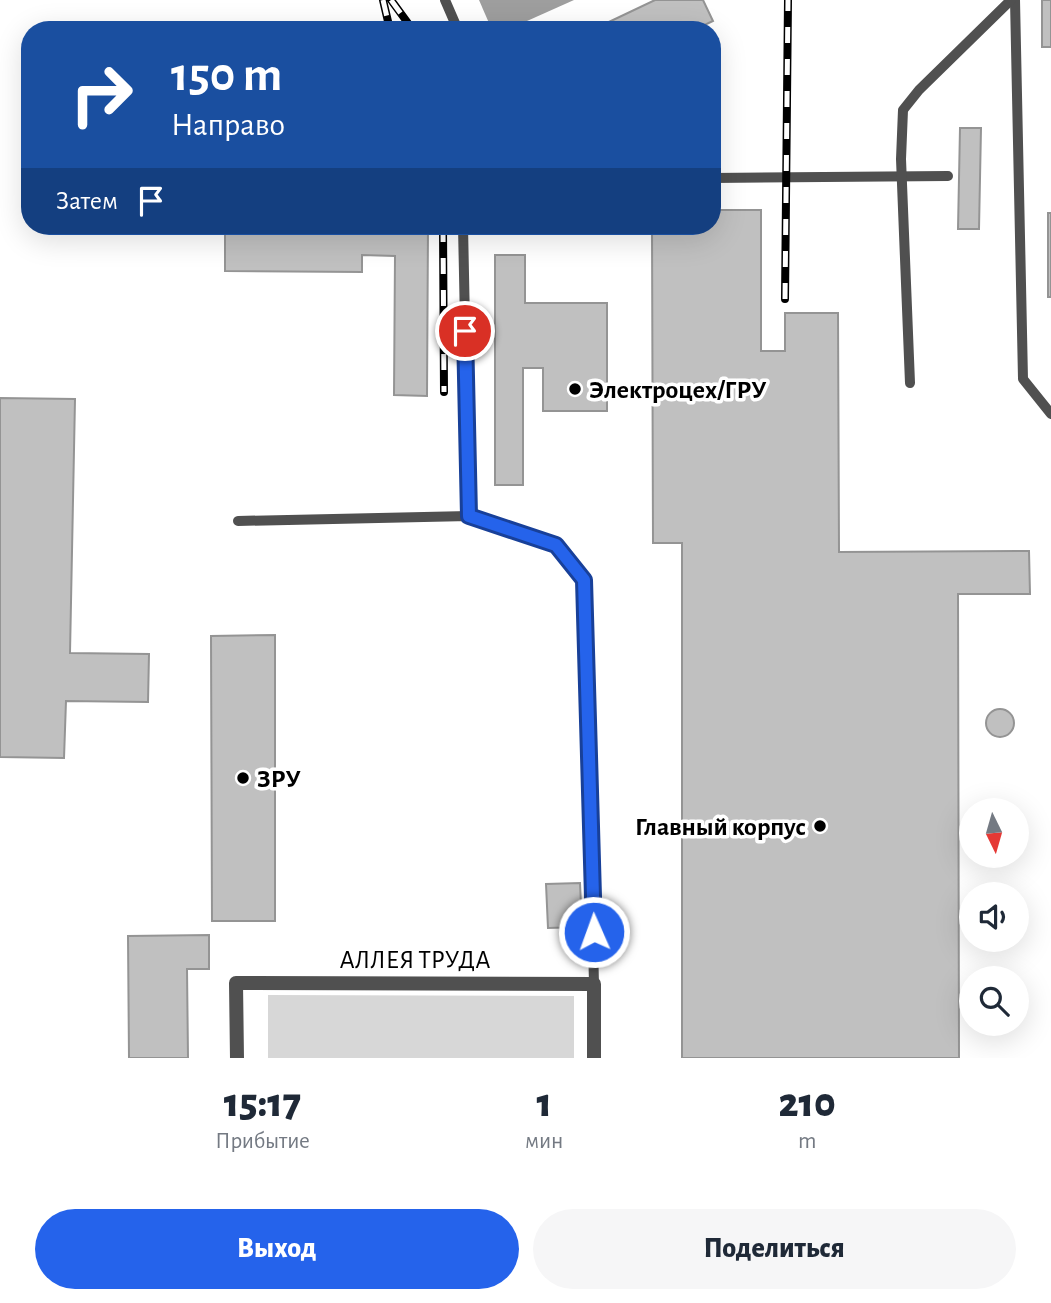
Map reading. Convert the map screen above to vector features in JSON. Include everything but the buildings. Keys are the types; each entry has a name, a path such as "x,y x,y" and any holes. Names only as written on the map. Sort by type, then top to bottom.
{"street":[{"name":"АЛЛЕЯ ТРУДА","path":"237,1058 236,983 594,984"},
{"path":"594,984 594,1058"}],"lane":[{"path":"445,0 454,21"},
{"path":"910,383 902,110 919,90 1013,0"},
{"path":"1013,0 1023,379 1051,414"},
{"path":"721,178 948,176"},
{"path":"463,235 469,516"},
{"path":"238,521 469,516 556,545 584,580 594,984"}],"shaded area":[{"path":"479,0 574,0 527,21 488,21"},
{"path":"268,995 574,996 574,1058 268,1058"}],"railway":[{"path":"383,0 388,21"},
{"path":"391,0 406,21"},
{"path":"785,299 788,0"},
{"path":"443,235 444,392"}],"place":[{"name":"Электроцех/ГРУ","path":"575,389"},
{"name":"ЗРУ","path":"243,778"},
{"name":"Главный корпус","path":"820,826"}],"route":[{"path":"465,331 469,516 556,545 584,580 594,932"}]}
